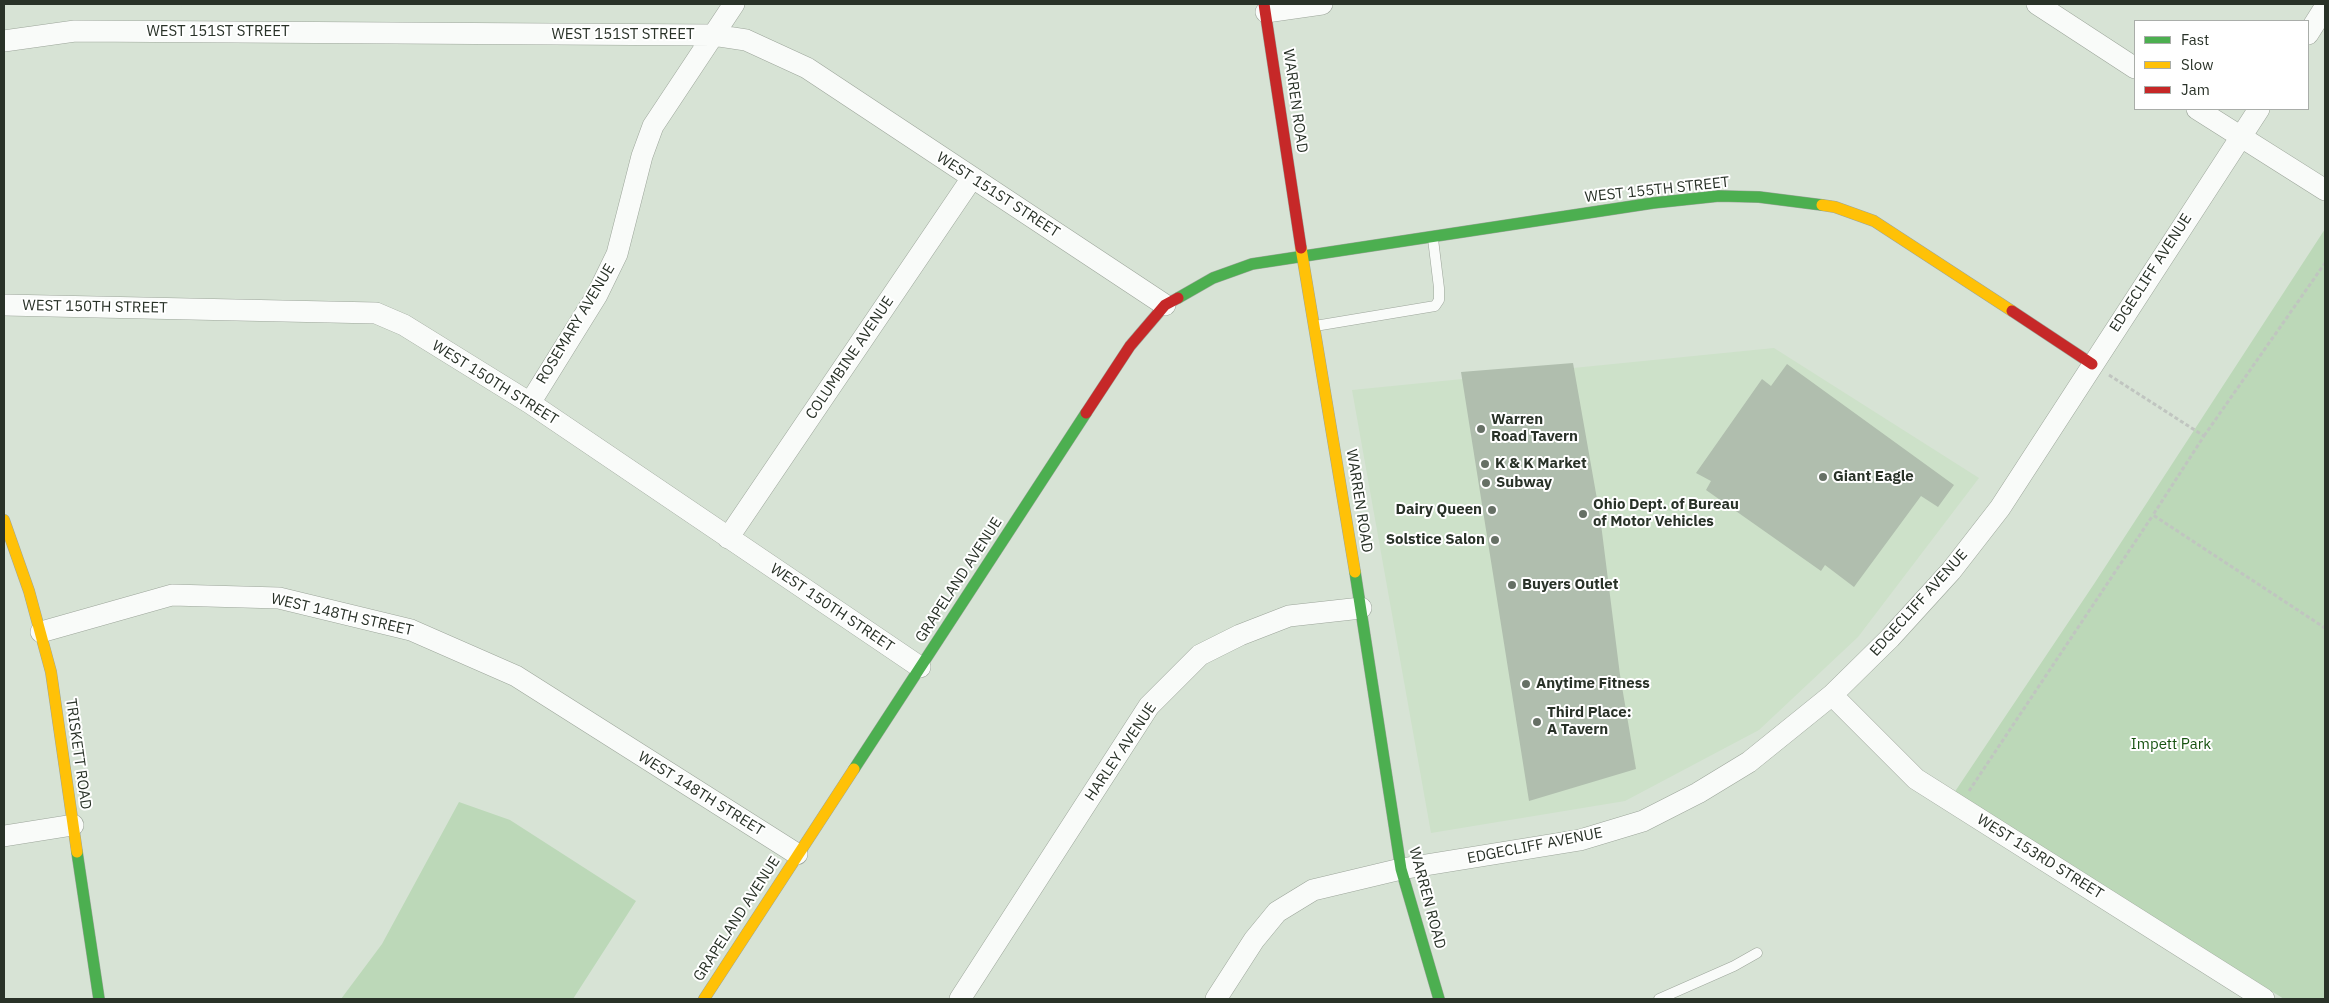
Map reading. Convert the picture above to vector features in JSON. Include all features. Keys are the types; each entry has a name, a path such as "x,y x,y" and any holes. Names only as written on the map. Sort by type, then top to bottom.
{"street":[{"name":"ROSEMARY AVENUE","path":"530,403 597,295 617,254 642,156 653,126 734,4"},
{"path":"1265,8 1322,4"},
{"path":"2038,4 2134,67"},
{"name":"WARREN ROAD","path":"1265,8 1401,869 1439,999"},
{"path":"2309,32 2325,8"},
{"name":"WEST 151ST STREET","path":"4,42 75,32 713,36 746,40 807,68 1165,305"},
{"path":"2199,110 2325,190"},
{"name":"EDGECLIFF AVENUE","path":"1216,999 1254,940 1277,912 1313,890 1401,869 1580,840 1644,821 1698,793 1749,762 1832,695 1890,638 1951,571 2000,508 2099,368 2257,110"},
{"name":"COLUMBINE AVENUE","path":"728,538 972,178"},
{"name":"WEST 155TH STREET","path":"1303,258 1653,203 1719,196 1759,197 1835,207 1874,221 2099,368"},
{"name":"GRAPELAND AVENUE","path":"704,999 1130,346 1165,305 1213,278 1252,264 1303,258"},
{"name":"WEST 150TH STREET","path":"4,305 376,312 404,325 530,403 920,667"},
{"name":"TRISKETT ROAD","path":"4,520 41,632 51,672 99,999"},
{"name":"WEST 148TH STREET","path":"41,632 172,595 279,598 411,630 516,676 797,854"},
{"name":"HARLEY AVENUE","path":"960,999 1150,706 1200,655 1240,635 1289,616 1361,608"},
{"name":"WEST 153RD STREET","path":"1832,695 1916,778 2264,999"},
{"path":"4,836 73,825"}],"lane":[{"path":"1314,326 1436,306 1439,300 1433,237"},
{"path":"1659,999 1757,954"}],"path":[{"path":"1969,791 2204,436 2325,263"},
{"path":"2099,368 2204,436"},
{"path":"2152,515 2325,628"}],"shaded area":[{"path":"1774,348 1979,478 1858,637 1759,730 1625,801 1431,833 1352,390"}],"green space":[{"name":"Impett Park","path":"2325,229 2325,999 2284,999 1954,793 2094,584"},
{"path":"459,802 510,820 636,901 573,999 341,999 382,944"}],"building":[{"path":"1573,363 1600,516 1620,675 1636,769 1529,801 1461,372"},
{"name":"Giant Eagle","path":"1787,364 1954,485 1938,507 1921,496 1854,587 1825,565 1821,571 1706,490 1711,481 1696,473 1762,379 1771,386"}],"traffic: fast":[{"path":"1178,298 1213,278 1252,264 1653,203 1719,196 1759,197 1822,205"},
{"path":"854,769 1086,413"},
{"path":"1355,572 1401,869 1439,999"},
{"path":"77,852 99,999"}],"traffic: slow":[{"path":"1822,205 1835,207 1874,221 2012,311"},
{"path":"1301,248 1355,572"},
{"path":"4,520 29,591 51,672 77,852"},
{"path":"704,999 854,769"}],"traffic: jam":[{"path":"1264,4 1301,248"},
{"path":"1086,413 1130,346 1165,305 1178,298"},
{"path":"2012,311 2092,364"}],"place":[{"name":"Warren Road Tavern","path":"1481,429"},
{"name":"K & K Market","path":"1485,464"},
{"name":"Giant Eagle","path":"1823,477"},
{"name":"Subway","path":"1486,483"},
{"name":"Dairy Queen","path":"1492,510"},
{"name":"Ohio Dept. of Bureau of Motor Vehicles","path":"1583,514"},
{"name":"Solstice Salon","path":"1495,540"},
{"name":"Buyers Outlet","path":"1512,585"},
{"name":"Anytime Fitness","path":"1526,684"},
{"name":"Third Place: A Tavern","path":"1537,722"}]}
